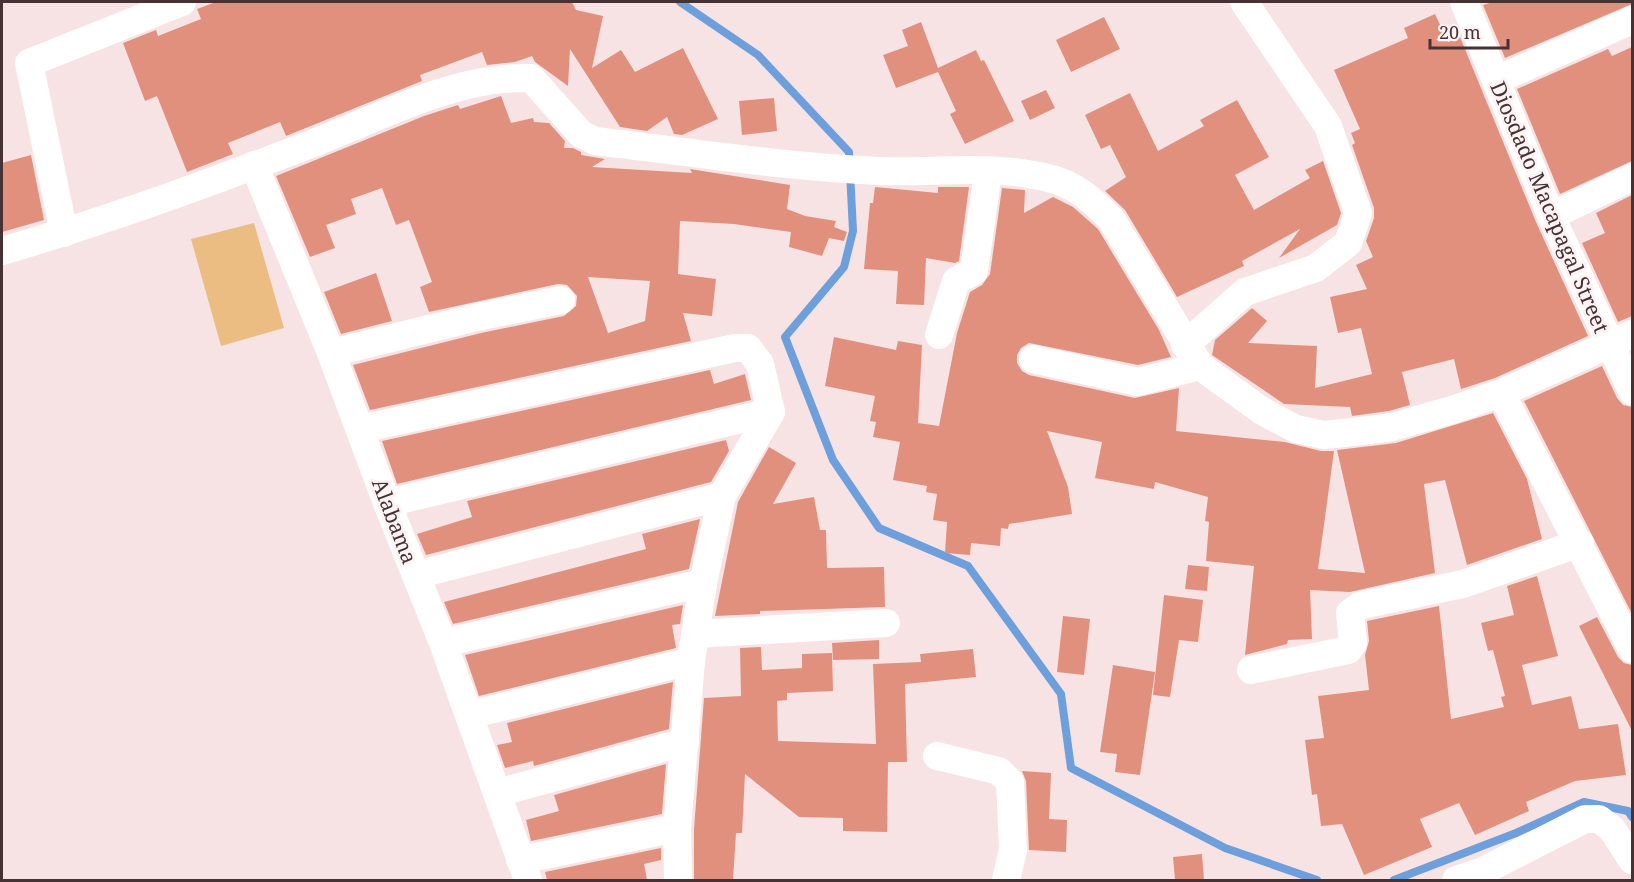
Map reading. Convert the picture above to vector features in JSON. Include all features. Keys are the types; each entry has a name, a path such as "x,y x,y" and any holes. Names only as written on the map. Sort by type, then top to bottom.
{"street":[{"path":"64,233 29,63 182,2"},
{"path":"1034,359 1138,382 1193,355 1245,292 1316,268 1348,243 1358,213 1328,126 1244,2"},
{"name":"Diosdado Macapagal Street","path":"1464,2 1551,216 1621,340 1632,391"},
{"path":"1496,80 1632,20"},
{"path":"2,250 64,233 254,165 447,89 519,77 531,78 581,134 595,141 786,163 879,171 988,172 1046,177 1070,184 1092,200 1111,219 1193,355 1262,411 1296,429 1324,435 1392,427 1455,410 1501,393 1621,340"},
{"name":"Alabama","path":"254,165 332,353 387,503 443,643 524,870"},
{"path":"939,335 956,281 974,271 988,172"},
{"path":"1551,216 1632,177"},
{"path":"332,353 561,300"},
{"path":"360,429 735,348 748,348 760,364 771,412 722,496 703,584 693,647 677,828 678,880"},
{"path":"1501,393 1580,543 1632,649"},
{"path":"387,503 771,412"},
{"path":"416,575 722,496"},
{"path":"1251,670 1348,650 1353,643 1350,614 1361,604 1463,584 1580,543"},
{"path":"443,643 703,584"},
{"path":"469,715 693,647 886,623"},
{"path":"497,793 685,742"},
{"path":"937,756 999,771 1010,782 1013,850 1006,880"},
{"path":"1456,880 1483,871 1585,819 1599,819 1612,829 1632,860"},
{"path":"524,870 677,828"}],"shaded area":[{"path":"254,223 284,328 221,346 191,239"}],"building":[{"path":"216,2 572,2 576,10 603,16 592,68 621,50 635,72 683,48 718,119 682,135 674,134 667,117 647,131 620,127 570,49 568,86 535,62 532,56 515,62 487,65 482,52 420,75 422,81 286,136 280,122 228,143 233,154 187,172 157,96 145,101 123,43 156,30 158,36 201,19 197,9"},
{"path":"1493,2 1632,2 1632,4 1505,58 1483,5"},
{"path":"1435,14 1448,42 1460,37 1536,222 1588,336 1495,378 1461,389 1454,359 1402,372 1410,405 1389,411 1352,416 1350,407 1284,404 1212,355 1215,340 1252,308 1267,321 1248,343 1317,346 1315,388 1372,374 1361,328 1338,333 1330,297 1367,289 1356,265 1373,257 1366,241 1374,218 1374,208 1352,145 1355,143 1351,133 1360,129 1334,70 1408,38 1404,28"},
{"path":"1104,17 1120,49 1071,72 1056,40"},
{"path":"921,22 938,68 976,50 981,61 984,60 1014,121 965,144 950,114 956,111 938,72 896,88 883,55 908,46 902,30"},
{"path":"1632,47 1632,161 1560,194 1517,89 1608,49 1612,56"},
{"path":"1046,90 1055,108 1030,120 1021,101"},
{"path":"1130,93 1158,151 1204,126 1200,120 1237,100 1269,157 1235,175 1254,210 1310,178 1305,170 1323,161 1341,213 1337,225 1279,258 1300,229 1242,261 1244,266 1177,297 1125,210 1105,191 1126,177 1110,145 1101,149 1085,115"},
{"path":"501,96 511,123 533,118 534,122 549,123 565,141 564,148 573,148 581,152 581,155 605,159 592,167 692,173 690,169 790,185 787,209 805,216 836,221 834,227 847,232 844,241 829,238 822,256 789,247 791,232 734,224 680,221 678,274 716,279 712,316 683,313 691,341 370,410 353,365 481,333 564,316 576,306 577,296 567,285 558,284 429,312 420,287 432,282 409,220 396,225 382,188 351,199 356,214 326,225 335,248 310,257 276,176 424,116 458,105 460,109","holes":["588,277 650,281 645,321 608,333"]},
{"path":"774,98 777,131 742,135 739,101"},
{"path":"31,155 44,220 2,232 2,163"},
{"path":"875,187 938,193 938,187 969,187 959,261 955,263 926,258 924,305 896,304 898,271 864,269 870,203 873,203"},
{"path":"1002,188 1025,190 1024,213 1053,197 1073,207 1098,229 1159,330 1171,357 1138,365 1029,343 1021,348 1017,355 1017,363 1022,371 1029,375 1135,398 1179,388 1176,431 1285,442 1321,451 1334,451 1318,569 1365,573 1337,450 1396,443 1493,413 1527,479 1542,539 1467,565 1445,480 1424,484 1435,573 1350,592 1310,590 1312,639 1288,640 1287,644 1245,655 1254,566 1206,561 1209,522 1205,521 1208,497 1155,482 1154,489 1095,478 1102,442 1047,431 1068,487 1072,514 1009,524 1008,529 1001,528 1000,546 971,543 970,555 945,553 947,522 933,520 937,494 926,492 927,486 893,480 900,442 873,437 876,422 870,421 875,396 825,386 834,337 896,350 898,341 922,345 918,423 939,426 957,333 970,292 982,285 990,274"},
{"path":"1632,195 1632,316 1618,322 1582,243 1605,233 1596,213"},
{"path":"376,273 392,321 341,334 324,292"},
{"path":"1602,366 1617,398 1623,405 1632,407 1632,614 1524,401"},
{"path":"710,370 714,384 745,374 751,400 397,484 382,441"},
{"path":"726,440 729,451 711,482 426,555 417,534 472,517 467,501"},
{"path":"769,447 796,463 773,504 814,497 820,530 826,530 827,568 884,567 885,607 760,611 760,614 715,616 738,502"},
{"path":"700,519 689,569 453,624 444,602 646,549 642,534"},
{"path":"1188,565 1209,567 1207,591 1185,589"},
{"path":"1537,576 1558,656 1522,665 1532,705 1571,696 1579,729 1618,724 1626,775 1575,781 1526,802 1529,811 1475,835 1459,803 1420,819 1432,847 1364,875 1342,824 1321,826 1317,794 1312,795 1305,740 1324,738 1318,696 1369,690 1365,655 1369,641 1367,621 1439,606 1451,719 1504,707 1501,697 1505,696 1493,650 1488,651 1481,623 1514,615 1507,586"},
{"path":"1164,595 1203,600 1198,642 1179,640 1170,697 1153,695"},
{"path":"683,605 680,624 672,625 676,648 479,696 465,655"},
{"path":"1063,616 1090,619 1084,675 1057,672"},
{"path":"1597,617 1618,657 1624,663 1632,665 1632,731 1579,626"},
{"path":"879,640 879,659 833,660 832,643"},
{"path":"761,647 762,670 802,668 802,654 832,653 833,691 787,693 787,700 777,701 778,741 876,744 873,664 921,662 920,654 973,649 976,677 905,684 907,762 888,762 887,832 843,831 843,818 799,817 745,774 742,833 736,833 733,880 694,880 694,829 704,698 741,696 740,648"},
{"path":"1113,665 1155,672 1140,775 1115,772 1117,754 1100,752"},
{"path":"673,682 669,729 534,766 533,761 505,768 497,745 512,742 507,723"},
{"path":"666,764 662,814 531,841 526,820 559,811 554,795"},
{"path":"1022,771 1051,773 1049,819 1067,820 1066,852 1029,850 1026,781"},
{"path":"661,848 661,860 644,864 647,880 547,880 545,872"},
{"path":"1202,854 1204,880 1175,880 1173,857"}],"waterway":[{"path":"680,2 758,55 849,152 853,231 844,267 785,337 833,460 879,528 968,566 1061,694 1071,768 1225,848 1317,880"},
{"path":"1394,880 1516,833 1584,802 1628,811 1632,817"}]}
